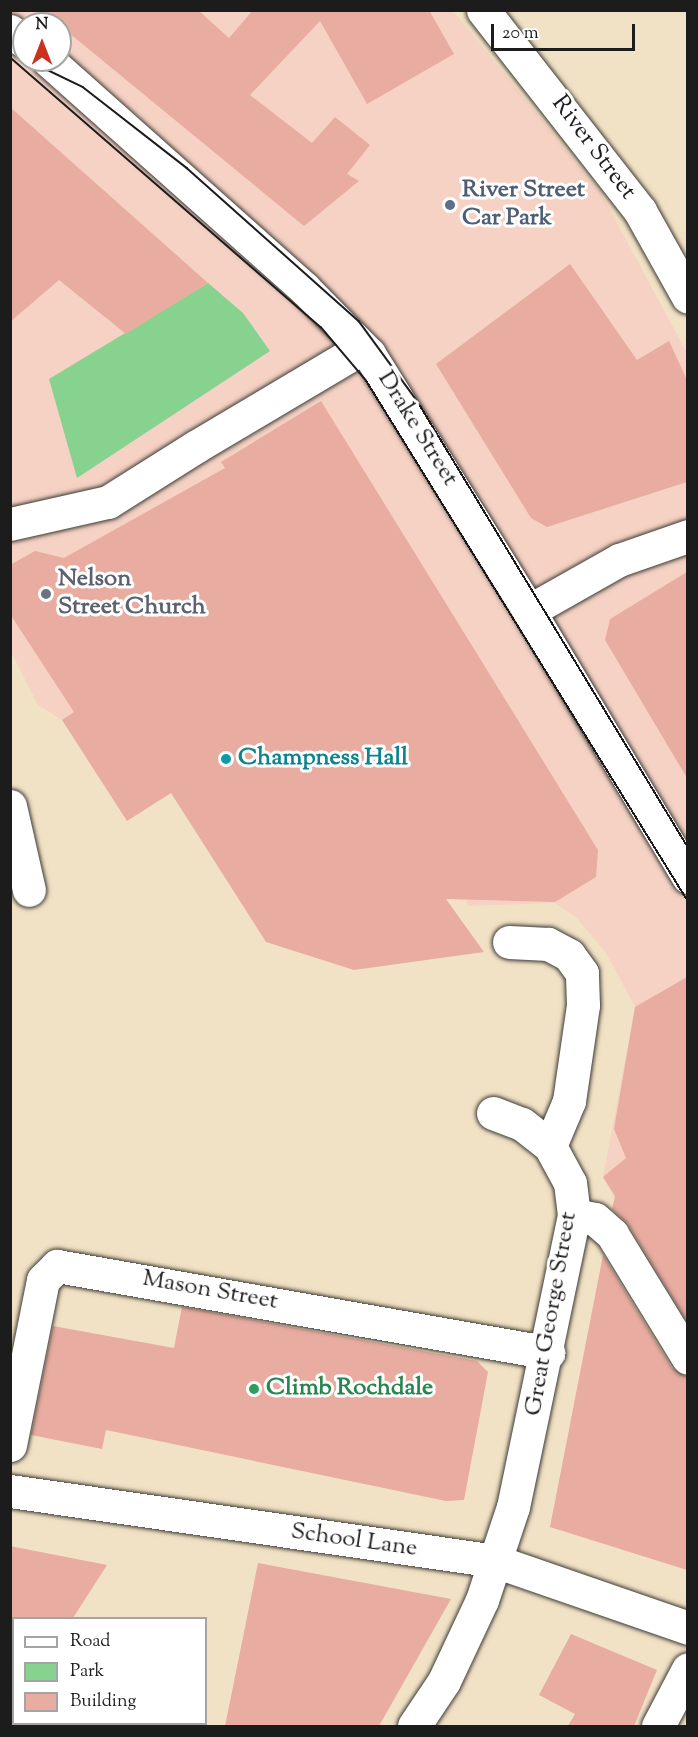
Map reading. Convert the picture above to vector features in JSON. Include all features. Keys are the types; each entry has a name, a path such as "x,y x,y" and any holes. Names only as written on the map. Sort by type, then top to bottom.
{"street":[{"name":"River Street","path":"483,10 640,211 687,297"},
{"name":"Drake Street","path":"61,72 304,288 362,348 394,389 687,877"},
{"path":"10,524 108,502 362,348"},
{"path":"529,612 619,560 687,536"},
{"path":"10,806 29,890"},
{"path":"493,1113 522,1124 550,1146 569,1101 583,1005 582,973 569,955 548,944 509,942"},
{"name":"Great George Street","path":"414,1726 444,1681 495,1561 548,1353 574,1215 570,1183 550,1146"},
{"path":"574,1215 595,1219 612,1234 687,1358"},
{"name":"Mason Street","path":"10,1445 43,1280 57,1266 548,1353"},
{"name":"School Lane","path":"10,1491 495,1561 687,1628"},
{"path":"658,1726 687,1669"}],"shaded area":[{"path":"11,11 453,11 600,191 687,353 687,1335 603,1177 635,1007 606,953 576,917 555,903 469,906 292,574 62,720 38,705 11,652"}],"green space":[{"path":"208,283 243,313 270,351 77,478 49,379"}],"building":[{"path":"41,10 198,10 229,38 253,10 429,10 454,54 367,104 320,21 250,95 312,143 335,117 370,145 347,174 359,181 304,226 72,35 72,12 43,12"},
{"path":"10,107 208,283 126,334 59,280 10,322"},
{"path":"570,264 637,360 669,341 687,380 687,482 547,527 531,518 436,364"},
{"path":"321,401 598,850 596,877 555,902 446,899 484,952 354,970 266,942 171,793 127,821 62,720 74,712 10,614 10,565 35,551 64,558 225,468 221,462"},
{"path":"687,572 687,778 605,640 610,619"},
{"path":"687,977 687,1321 628,1224 612,1209 615,1196 603,1177 626,1158 614,1129 635,1007"},
{"path":"603,1255 672,1368 687,1377 687,1570 550,1527"},
{"path":"182,1307 477,1361 488,1372 464,1500 446,1501 106,1430 102,1449 31,1435 53,1326 174,1348"},
{"path":"10,1546 107,1565 74,1617 10,1618"},
{"path":"258,1563 451,1599 379,1726 225,1726"},
{"path":"571,1634 657,1670 634,1726 568,1726 575,1714 539,1695"}],"tram line":[{"path":"10,57 321,327 366,380 688,901"},
{"path":"52,72 83,87 187,168 359,321 418,402 688,847"}],"place":[{"name":"River Street Car Park","path":"450,205"},
{"name":"Nelson Street Church","path":"46,594"},
{"name":"Champness Hall","path":"226,759"},
{"name":"Climb Rochdale","path":"254,1389"}]}
